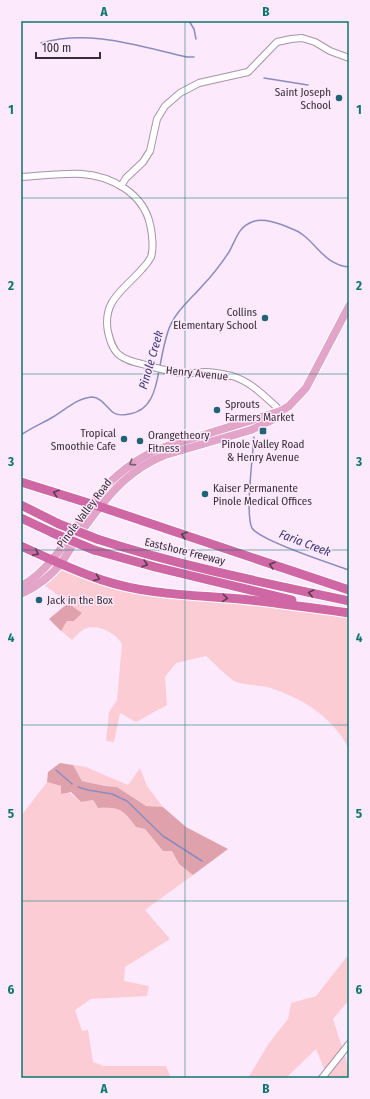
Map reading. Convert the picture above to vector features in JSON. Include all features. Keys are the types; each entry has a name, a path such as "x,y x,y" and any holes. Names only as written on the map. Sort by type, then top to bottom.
{"highway":[{"path":"21,482 349,590"},
{"name":"Eastshore Freeway","path":"21,505 59,524 97,539 157,557 349,601"},
{"name":"Eastshore Freeway","path":"21,518 94,550 163,569 349,613"},
{"path":"21,546 56,562 103,580 154,592 263,601 349,613"}],"main road":[{"name":"Pinole Valley Road","path":"21,594 37,584 89,521 96,506 122,481 135,471 155,459 251,430 272,420 281,411 289,406 306,388 349,306"},
{"name":"Pinole Valley Road","path":"21,586 56,562"}],"street":[{"path":"121,186 126,178 143,162 150,151 157,119 165,106 180,93 199,83 248,72 277,42 291,39 302,38 315,42 330,51 349,58"},
{"name":"Henry Avenue","path":"21,177 82,174 100,178 121,186 137,198 148,213 152,232 151,256 134,278 114,298 107,314 111,345 117,353 130,362 171,372 206,372 234,377 254,388 281,411"},
{"path":"322,1078 349,1044"}],"shaded area":[{"path":"61,563 133,588 349,613 349,749 334,727 315,710 292,696 280,691 234,681 206,656 176,663 165,677 167,705 136,722 120,713 114,742 106,741 109,712 117,700 122,644 111,633 102,629 92,627 85,629 72,640 61,631 67,621 82,613 40,582"},
{"path":"68,603 82,613 74,621 67,621 61,631 49,619"},
{"path":"60,763 73,765 82,781 117,787 146,806 163,807 186,827 228,849 193,875 179,864 172,851 163,851 145,829 136,827 121,811 112,808 98,808 93,800 81,802 71,792 61,794 61,786 47,782 48,772"},
{"path":"73,765 86,767 128,785 140,768 147,786 163,807 146,806 117,787 82,781"},
{"path":"47,782 61,786 81,802 93,800 98,808 112,808 121,811 136,827 145,829 163,851 172,851 179,864 193,875 145,910 170,939 125,967 124,981 149,986 147,996 91,999 75,1010 82,1031 88,1030 93,1062 104,1066 166,1066 171,1078 21,1078 21,816"},
{"path":"349,954 349,1000 333,1019 349,1069 349,1078 328,1078 316,1049 286,1078 248,1078 269,1043 288,1019 291,1003 316,996"}],"waterway":[{"path":"189,21 194,29 196,39"},
{"path":"41,43 59,39 96,38 132,44 187,57 194,57"},
{"path":"264,78 308,85"},
{"name":"Pinole Creek","path":"160,366 164,344 170,326 175,317 182,307 217,269 229,252 238,234 247,224 261,220 290,228 306,237 331,261 339,265 349,267"},
{"name":"Pinole Creek","path":"21,435 76,402 87,398 95,397 117,415 125,415 143,409 154,391 159,370"},
{"name":"Faria Creek","path":"254,437 249,498 249,511 252,528 268,539 313,558 349,570"},
{"path":"56,770 72,784"},
{"path":"78,787 112,794 127,801 163,836 202,861"}],"place":[{"name":"Saint Joseph School","path":"339,98"},
{"name":"Collins Elementary School","path":"265,318"},
{"name":"Sprouts Farmers Market","path":"217,410"},
{"name":"Pinole Valley Road & Henry Avenue","path":"263,431"},
{"name":"Tropical Smoothie Cafe","path":"124,439"},
{"name":"Orangetheory Fitness","path":"140,441"},
{"name":"Kaiser Permanente Pinole Medical Offices","path":"205,494"},
{"name":"Jack in the Box","path":"39,600"}]}
